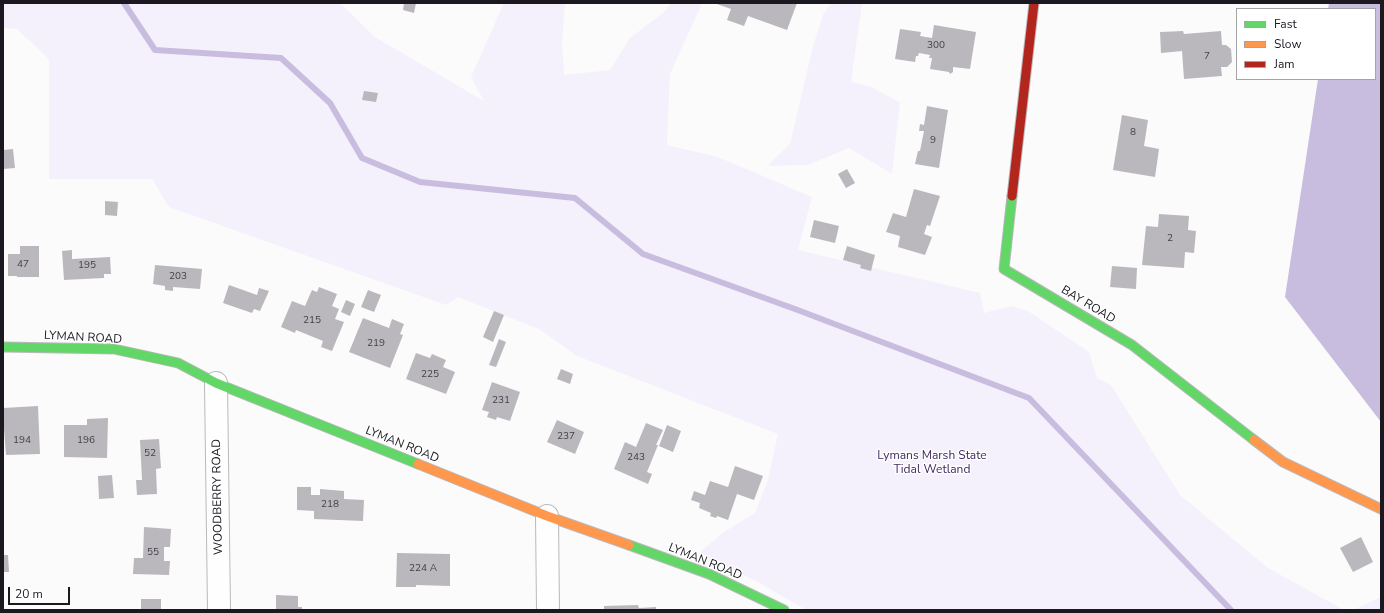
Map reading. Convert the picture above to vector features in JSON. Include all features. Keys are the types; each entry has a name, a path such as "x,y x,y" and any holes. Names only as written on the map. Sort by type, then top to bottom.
{"street":[{"name":"BAY ROAD","path":"1034,3 1004,269 1132,345 1283,462 1381,509"},
{"name":"LYMAN ROAD","path":"3,347 114,350 178,364 216,383 547,516 709,574 784,610"},
{"name":"WOODBERRY ROAD","path":"216,383 219,610"},
{"path":"547,516 548,610"}],"green space":[{"name":"Lymans Marsh State Tidal Wetland","path":"3,3 340,3 375,37 484,101 471,77 504,3 565,3 562,42 564,75 610,70 630,38 664,12 671,3 702,3 670,74 667,145 718,157 812,197 798,250 980,293 984,313 1011,306 1028,311 1089,352 1097,378 1111,385 1180,495 1268,568 1344,610 806,610 756,581 712,561 700,552 724,532 755,513 768,480 778,434 577,356 541,330 458,297 446,305 169,207 152,179 49,179 49,59 17,29 3,28"},
{"path":"831,3 862,3 851,82 871,87 900,102 892,174 849,148 808,165 767,166 790,144 813,46 823,15"},
{"path":"1381,597 1381,610 1353,610"}],"shaded area":[{"path":"1329,3 1381,3 1381,422 1285,297 1318,80 1376,80 1376,8 1328,8"}],"building":[{"path":"404,3 416,3 414,13 403,10"},
{"path":"714,3 797,3 787,30 748,16 744,26 727,20 731,9"},
{"path":"934,25 976,32 970,69 953,67 953,72 950,74 949,72 930,69 932,58 929,58 930,55 919,53 918,56 916,56 915,62 895,59 900,29 921,32 920,36 932,38"},
{"path":"1183,31 1184,34 1221,31 1222,45 1226,45 1231,49 1232,62 1227,67 1221,67 1222,76 1184,79 1182,51 1161,53 1160,32"},
{"path":"364,91 378,93 376,102 362,100"},
{"path":"927,106 948,110 939,168 915,164 918,151 920,151 924,131 919,131 920,124 924,125"},
{"path":"1122,115 1148,120 1144,146 1159,149 1155,177 1113,170"},
{"path":"13,149 15,168 3,169 3,150"},
{"path":"847,169 855,183 846,188 838,174"},
{"path":"914,189 940,196 930,226 927,225 924,234 932,237 925,255 898,247 900,236 886,232 893,213 906,217"},
{"path":"105,201 118,202 117,216 105,215"},
{"path":"1159,214 1189,216 1188,230 1196,231 1194,253 1185,252 1184,268 1142,265 1146,226 1158,227"},
{"path":"814,220 839,226 835,243 810,237"},
{"path":"20,246 39,246 39,277 8,276 8,254 20,254"},
{"path":"847,246 875,255 871,271 860,268 861,265 843,260"},
{"path":"72,250 72,259 110,257 111,274 104,274 104,278 64,280 62,251"},
{"path":"155,265 202,269 200,289 173,287 173,291 165,290 165,286 153,284"},
{"path":"1112,266 1137,268 1136,289 1110,287"},
{"path":"229,285 257,295 259,288 269,291 260,311 254,309 252,313 223,303"},
{"path":"319,287 337,294 332,306 339,309 335,319 344,322 332,351 321,347 323,341 296,330 295,333 281,327 292,301 305,306 312,290 317,292"},
{"path":"368,290 381,295 374,312 361,307"},
{"path":"346,300 355,304 350,316 341,312"},
{"path":"494,311 504,315 493,342 483,337"},
{"path":"363,318 389,328 392,319 404,324 400,334 403,335 390,368 349,352"},
{"path":"499,339 506,342 496,367 489,365"},
{"path":"416,353 430,358 432,354 446,360 443,367 455,372 446,394 406,379"},
{"path":"561,369 573,374 570,384 557,379"},
{"path":"492,382 520,392 510,421 497,417 496,420 487,417 489,412 482,410"},
{"path":"38,406 40,454 6,455 3,429 3,408"},
{"path":"108,418 107,458 64,457 64,425 87,425 87,419"},
{"path":"557,420 584,432 575,454 547,442"},
{"path":"646,423 663,430 656,445 658,445 647,472 652,474 648,484 614,469 625,442 636,447"},
{"path":"667,425 681,431 673,452 659,446"},
{"path":"159,439 161,468 156,469 157,494 137,495 136,480 142,480 140,440"},
{"path":"735,466 763,476 754,500 737,494 728,520 717,516 716,518 710,516 711,513 699,508 700,503 691,500 694,491 705,495 710,481 728,487"},
{"path":"112,475 114,498 99,499 98,476"},
{"path":"297,487 311,487 311,495 320,495 320,489 344,491 344,499 364,500 363,521 314,519 314,511 297,510"},
{"path":"144,527 171,529 170,547 164,547 164,561 170,561 169,575 133,574 134,558 143,558"},
{"path":"1361,537 1373,562 1353,572 1340,548"},
{"path":"397,553 450,554 450,586 416,585 416,587 396,587"},
{"path":"3,555 8,555 9,572 3,572"},
{"path":"276,595 298,596 298,607 302,607 302,610 276,610"},
{"path":"141,599 161,599 161,610 141,610"},
{"path":"638,605 639,608 656,607 656,610 604,610 604,606"}],"waterway":[{"path":"124,3 155,50 281,58 330,103 362,158 420,182 575,198 643,254 795,309 1029,398 1231,610"}],"traffic: fast":[{"path":"1012,196 1004,269 1132,345 1254,440"},
{"path":"3,347 114,349 178,363 216,383 418,464"},
{"path":"629,545 709,574 784,610"}],"traffic: slow":[{"path":"1254,440 1283,462 1381,509"},
{"path":"418,464 547,516 629,545"}],"traffic: jam":[{"path":"1012,196 1034,3"}]}
